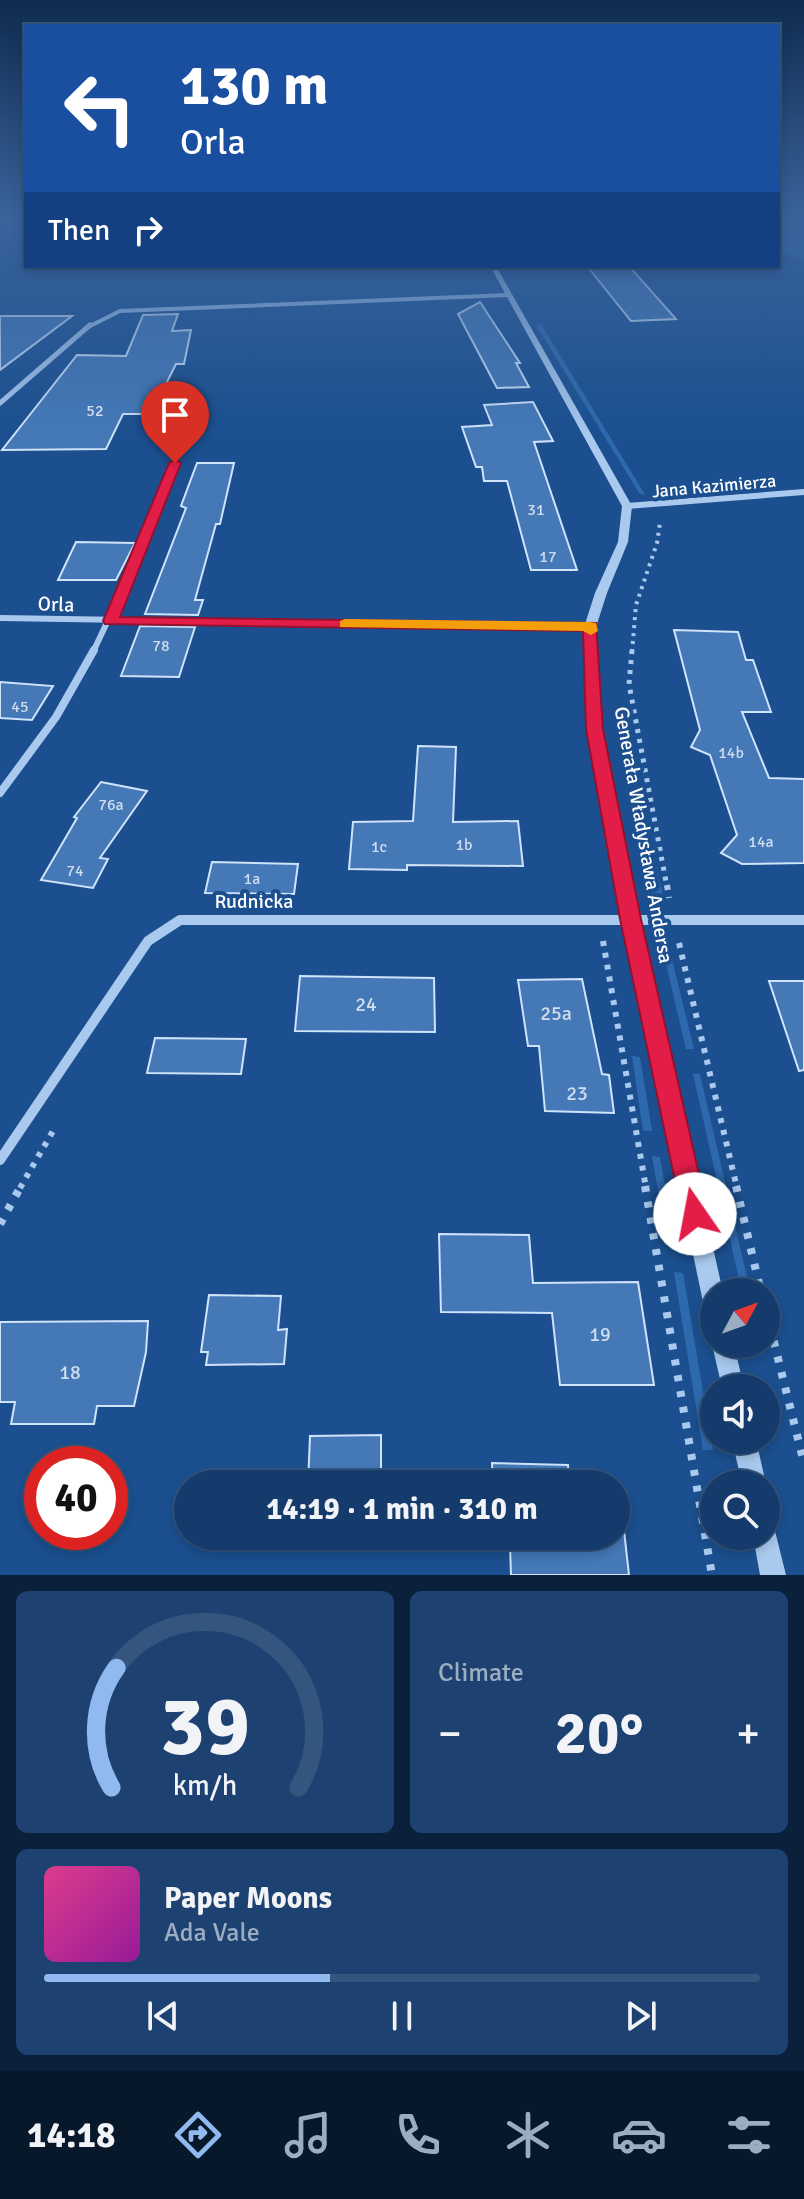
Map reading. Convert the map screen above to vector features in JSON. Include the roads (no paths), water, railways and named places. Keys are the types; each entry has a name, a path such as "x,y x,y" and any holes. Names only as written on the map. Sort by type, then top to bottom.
{"street":[{"path":"505,290 627,506"},
{"path":"0,403 95,321 120,311 508,295"},
{"path":"0,793 57,719 111,621 175,463"},
{"name":"Jana Kazimierza","path":"627,506 804,492"},
{"name":"Generała Władysława Andersa","path":"627,506 623,542 590,627 595,729 631,919 709,1278"},
{"name":"Orla","path":"0,618 590,627"},
{"name":"Rudnicka","path":"0,1160 148,941 180,920 804,920"},
{"path":"768,1550 773,1575"}]}
